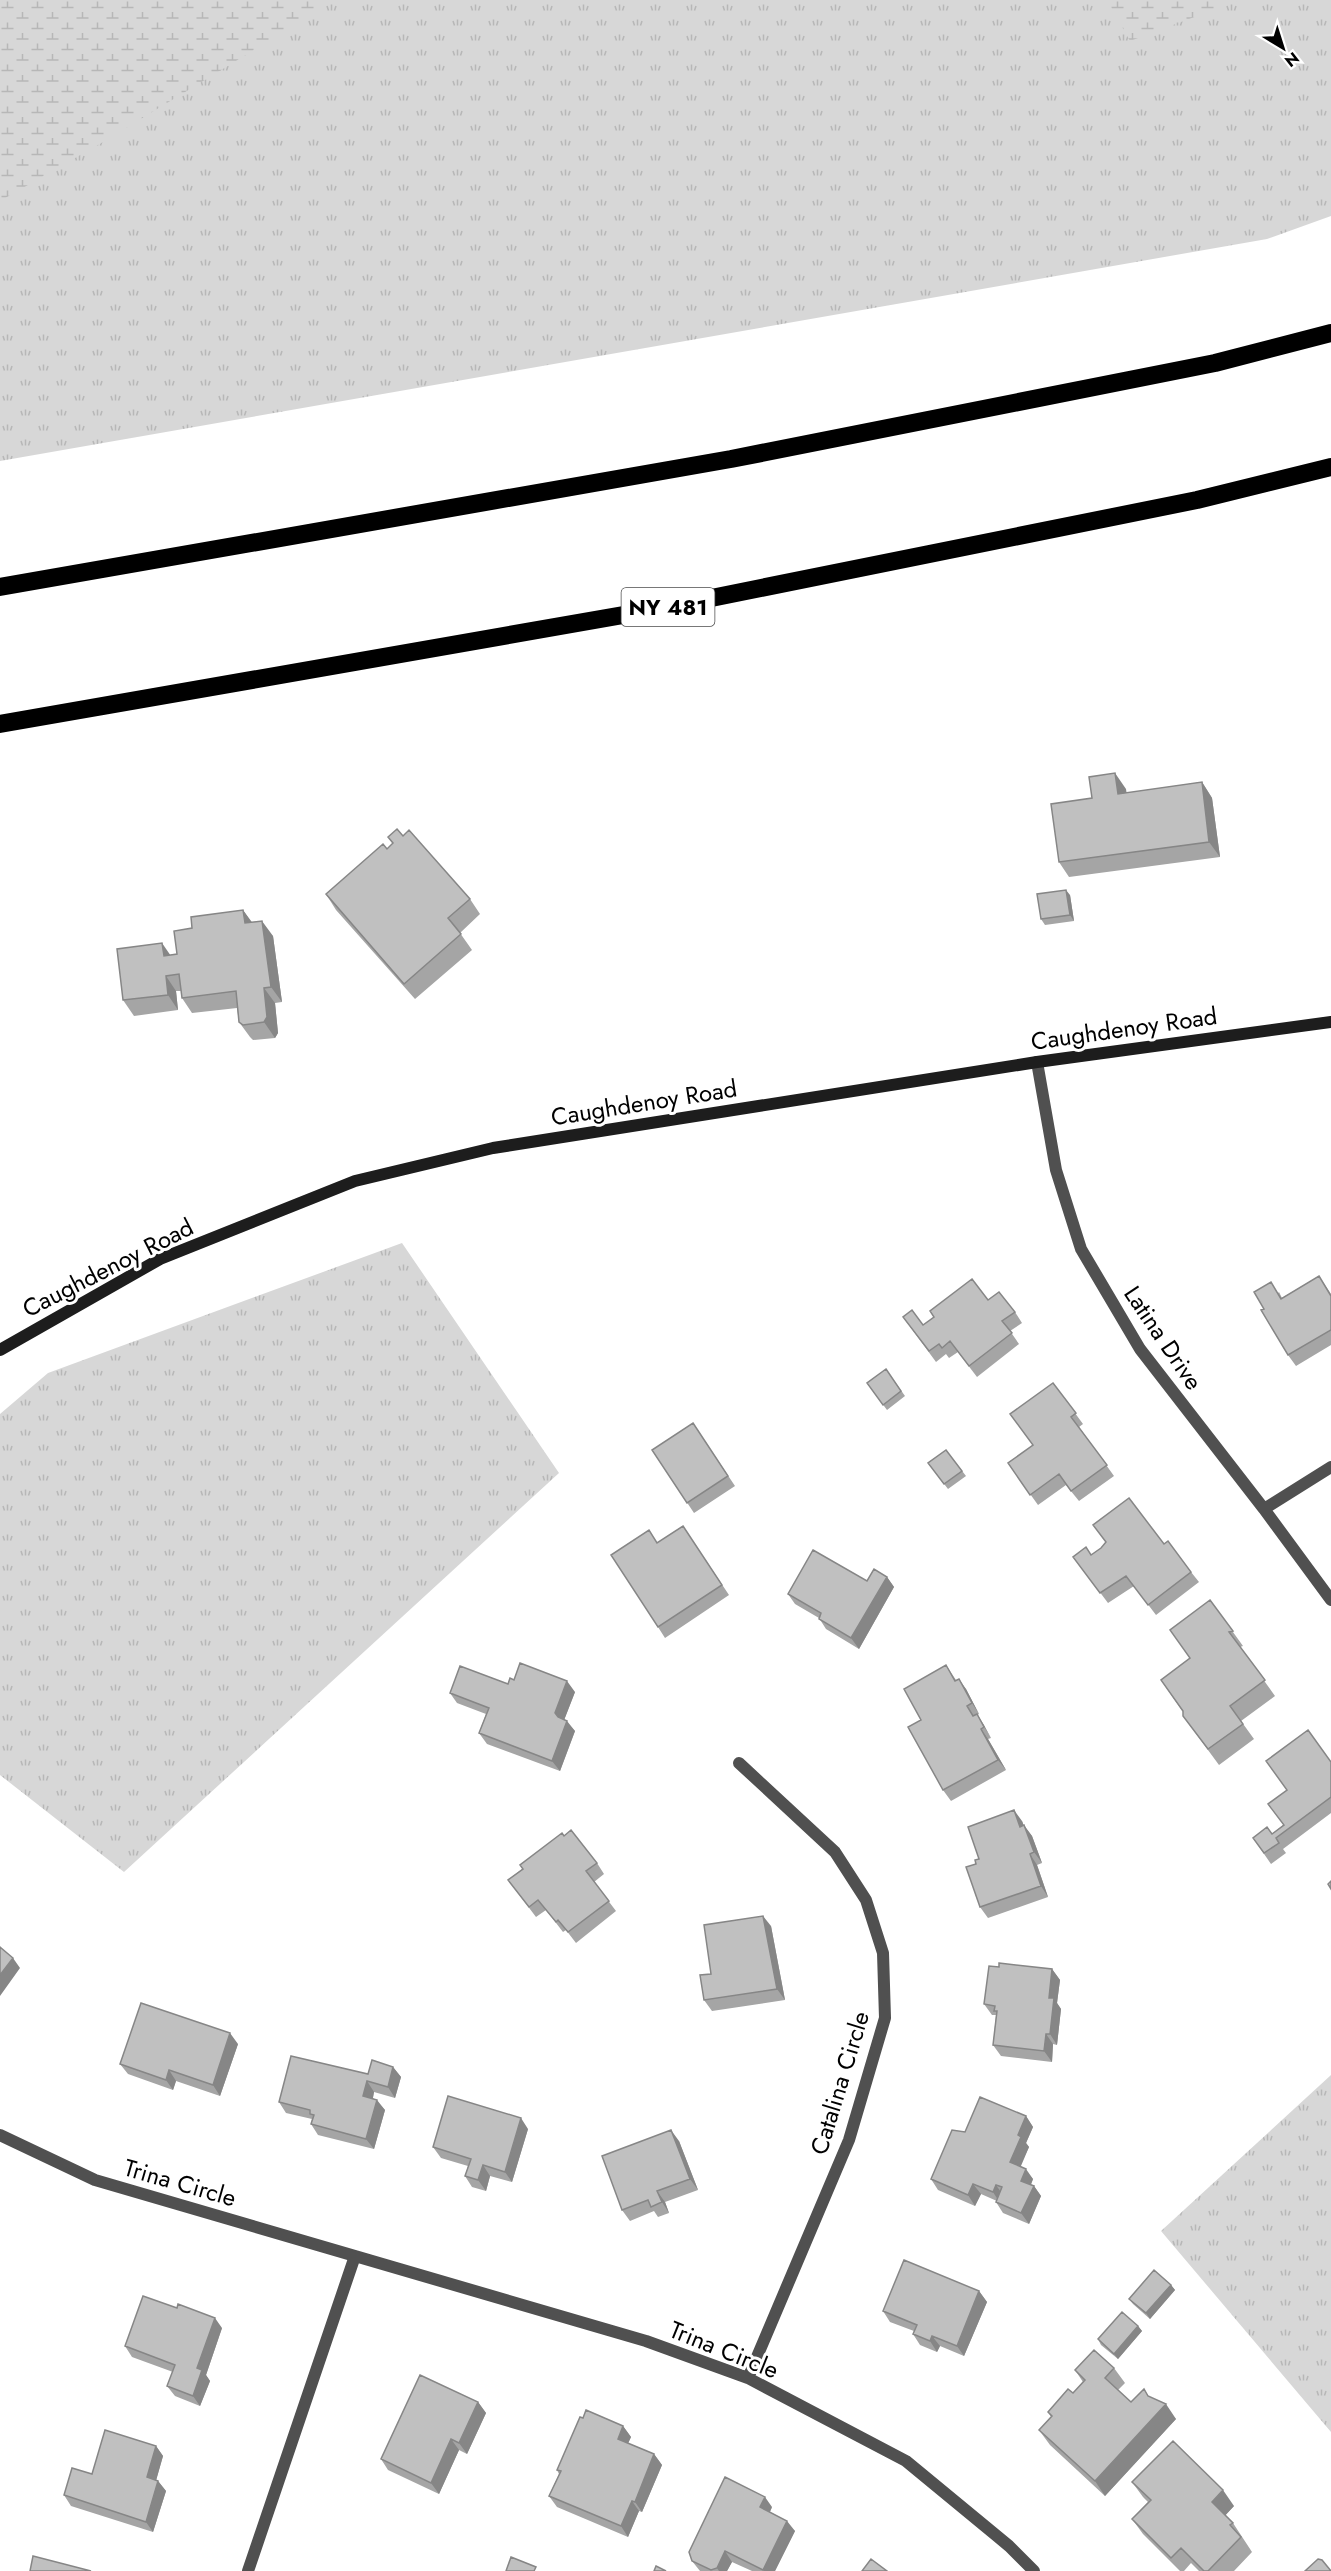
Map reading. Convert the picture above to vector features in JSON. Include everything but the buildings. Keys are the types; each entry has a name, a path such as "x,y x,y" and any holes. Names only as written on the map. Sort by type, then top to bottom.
{"highway":[{"path":"0,587 731,459 1215,363 1331,333"},
{"name":"NY 481","path":"0,723 652,610 1197,500 1331,467"}],"street":[{"name":"Caughdenoy Road","path":"0,1350 160,1259 356,1180 493,1148 1037,1062 1331,1022"},
{"name":"Latina Drive","path":"1037,1062 1056,1170 1081,1249 1140,1349 1331,1600"},
{"path":"1264,1509 1331,1467"},
{"name":"Catalina Circle","path":"739,1763 835,1851 866,1900 883,1953 885,2018 849,2140 748,2378"},
{"name":"Trina Circle","path":"0,2135 95,2180 646,2341 748,2378 906,2461 1009,2546 1034,2571"},
{"path":"248,2571 355,2256"}],"green space":[{"path":"0,0 1331,0 1331,216 1267,239 0,461"},
{"path":"0,0 336,0 103,142 0,201"},
{"path":"1107,0 1240,0 1130,41"},
{"path":"402,1243 559,1473 124,1872 0,1775 0,1414 48,1373"},
{"path":"1331,2075 1331,2432 1161,2231"}]}
